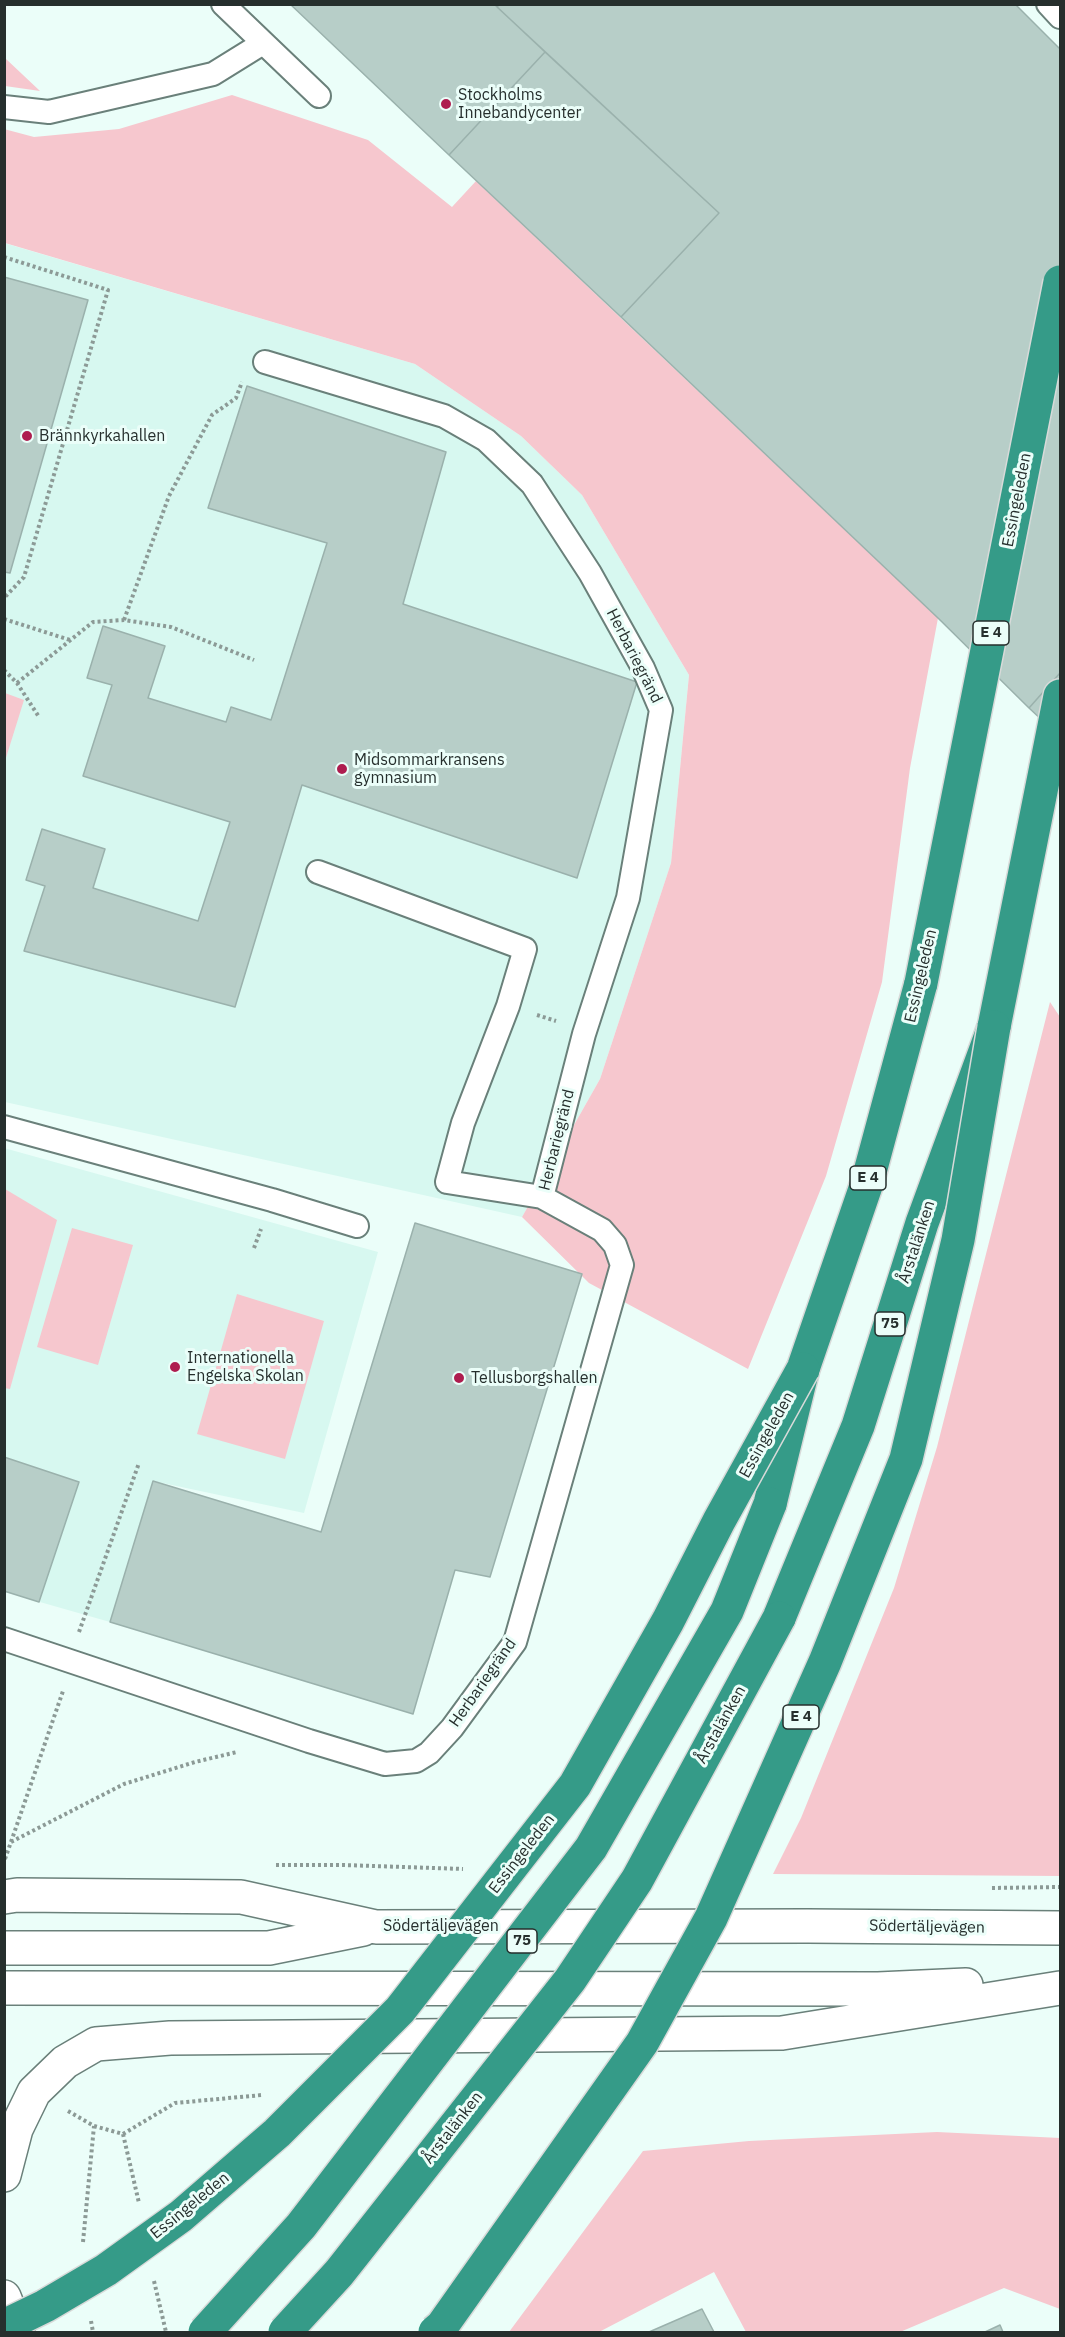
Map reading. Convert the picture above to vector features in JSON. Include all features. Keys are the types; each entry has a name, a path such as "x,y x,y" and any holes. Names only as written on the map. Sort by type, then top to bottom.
{"highway":[{"name":"Essingeleden","path":"4,2326 45,2307 106,2271 181,2216 277,2133 400,2010 575,1785 668,1621 719,1521 803,1369 867,1183 921,983 1060,282"},
{"name":"E 4","path":"435,2332 442,2326 642,2043 711,1918 825,1662 906,1459 958,1240 994,1027 1060,696"},
{"name":"Årstalänken","path":"285,2332 339,2273 570,1980 637,1880 654,1849 784,1607 858,1426 922,1223 994,1027"},
{"name":"75","path":"205,2332 301,2226 591,1848 727,1611 770,1504 803,1369"}],"main road":[{"name":"Södertäljevägen","path":"4,1897 17,1895 241,1897 376,1927 1060,1928"},
{"path":"4,1948 269,1948 376,1927"},
{"path":"4,1988 878,1989 1060,1981"},
{"path":"4,2175 16,2130 34,2092 65,2062 96,2044 170,2038 782,2034 1060,1988"},
{"path":"4,2297 18,2332"}],"lane":[{"path":"223,4 319,96"},
{"path":"1048,4 1060,17"},
{"path":"4,107 49,112 213,74 263,43"},
{"name":"Herbariegränd","path":"4,1639 309,1741 385,1764 416,1761 429,1753 452,1728 515,1642 622,1265 615,1245 602,1230 542,1197 584,1034 628,898 661,710 643,668 590,573 532,484 486,440 444,416 265,362"},
{"path":"318,872 525,949 508,1006 463,1123 447,1182 542,1197"},
{"path":"4,1127 272,1200 357,1226"}],"path":[{"path":"4,256 108,290 24,577 4,598"},
{"path":"124,620 170,496 212,415 236,398 250,361 265,362"},
{"path":"4,619 70,640"},
{"path":"17,683 93,622 124,620 171,627 254,660"},
{"path":"4,670 17,683 39,717"},
{"path":"254,1248 264,1221"},
{"path":"4,1860 74,1661 79,1631 139,1463"},
{"path":"11,1842 124,1784 195,1762 242,1751"},
{"path":"83,2250 82,2239 94,2126 123,2134"},
{"path":"152,2273 166,2332"},
{"path":"91,2317 93,2332"}],"shaded area":[{"path":"5,58 40,91 5,86"},
{"path":"232,95 368,140 452,207 476,181 938,618 910,768 882,982 826,1176 748,1369 589,1283 522,1217 600,1079 671,863 689,675 582,495 521,436 415,364 5,243 4,129 34,137 119,129"},
{"name":"Midsommarkransens gymnasium","path":"4,243 415,364 521,436 582,495 689,675 671,863 600,1079 522,1217 5,1102"},
{"path":"4,693 24,700 5,761"},
{"path":"1050,1002 1060,1017 1060,1876 773,1874 801,1818 894,1588 937,1447"},
{"name":"Internationella Engelska Skolan","path":"4,1148 378,1252 304,1513 153,1481 110,1622 5,1592"},
{"path":"5,1189 57,1220 10,1389 4,1388"},
{"path":"72,1228 133,1245 98,1365 37,1347"},
{"path":"237,1294 324,1321 285,1459 197,1434"},
{"path":"937,2132 1060,2138 1060,2309 1004,2288 900,2332 746,2332 714,2272 599,2332 509,2332 643,2151 749,2141"}],"building":[{"name":"Stockholms Innebandycenter","path":"290,4 494,4 545,52 449,155"},
{"path":"500,4 1015,4 1060,49 1060,673 1029,708 938,618 621,317 719,213 497,7"},
{"path":"545,52 719,213 621,317 449,155"},
{"name":"Brännkyrkahallen","path":"4,277 88,300 10,573 4,572"},
{"path":"247,386 446,452 403,604 637,682 577,878 302,785 235,1007 24,951 45,886 26,880 42,829 105,849 93,888 198,921 230,822 83,776 112,685 87,678 103,626 165,646 148,698 226,722 231,707 271,720 327,543 208,508"},
{"path":"1060,673 1060,737 1029,708"},
{"name":"Tellusborgshallen","path":"415,1223 582,1274 490,1577 455,1570 413,1714 110,1622 153,1481 321,1532"},
{"path":"4,1457 79,1482 39,1602 4,1591"},
{"path":"702,2309 714,2332 649,2332"},
{"path":"1000,2325 1003,2332 985,2332"}],"place":[{"name":"Stockholms Innebandycenter","path":"446,104"},
{"name":"Brännkyrkahallen","path":"27,436"},
{"name":"Midsommarkransens gymnasium","path":"342,769"},
{"name":"Internationella Engelska Skolan","path":"175,1367"},
{"name":"Tellusborgshallen","path":"459,1378"}]}
